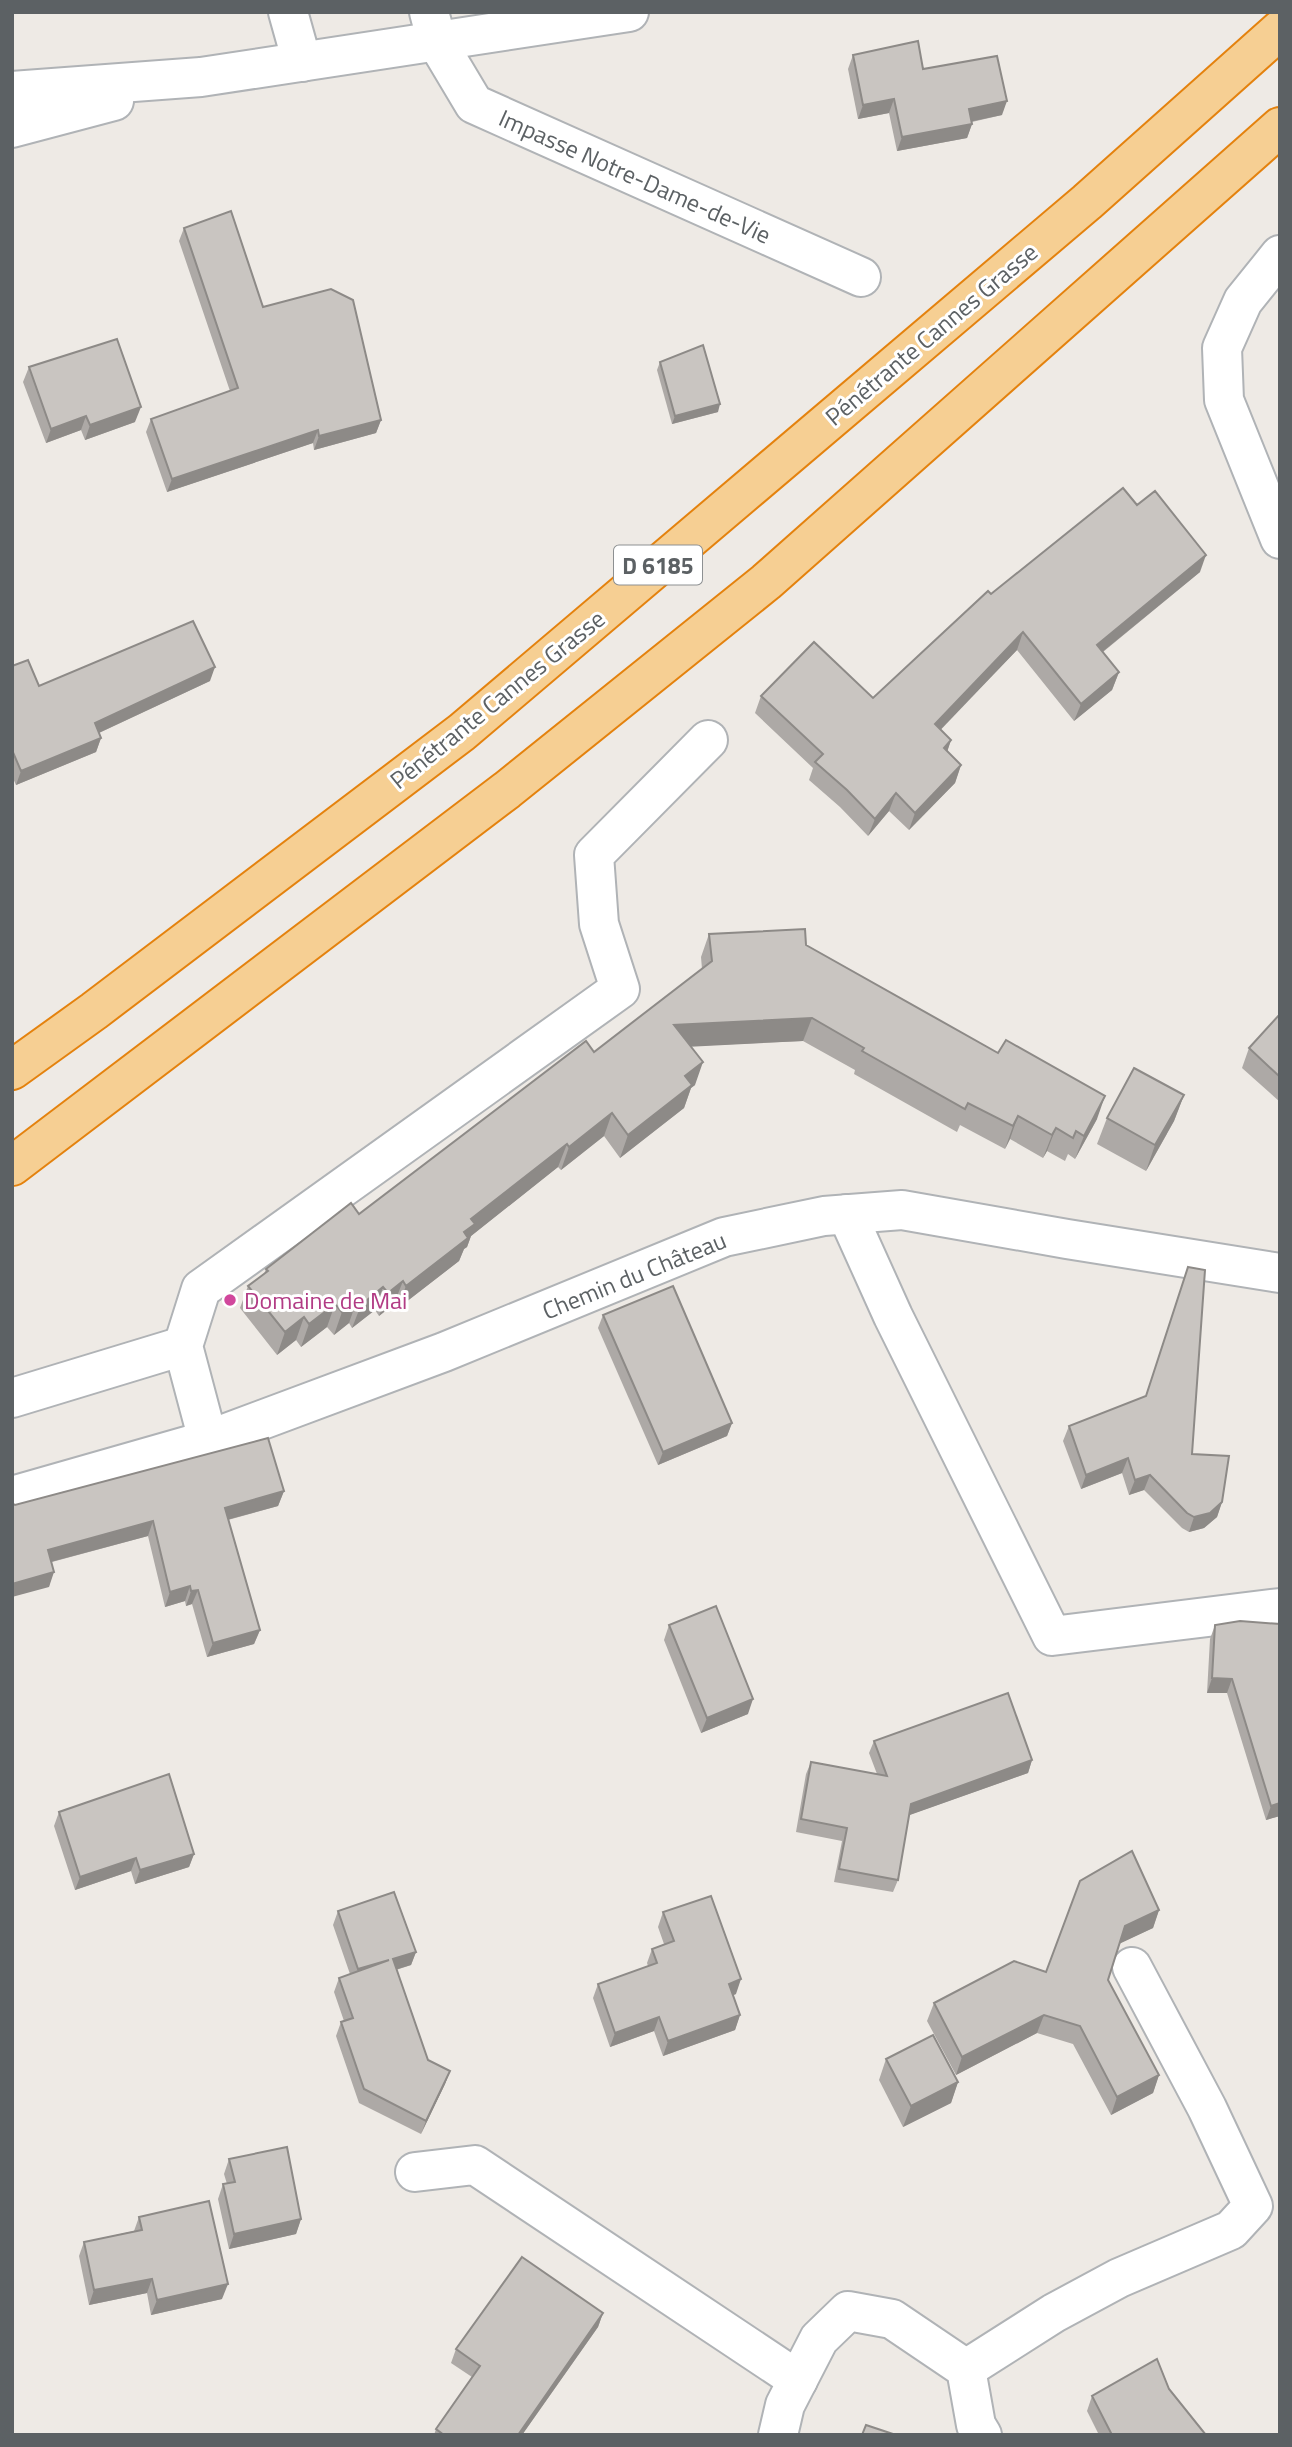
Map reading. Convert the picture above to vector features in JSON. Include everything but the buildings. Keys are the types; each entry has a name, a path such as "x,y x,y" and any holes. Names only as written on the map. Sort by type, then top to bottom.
{"highway":[{"name":"Pénétrante Cannes Grasse","path":"12,1070 94,1011 461,732 1087,202 1280,30"},
{"path":"12,1166 507,790 766,582 1280,127"}],"street":[{"path":"288,12 302,62"},
{"path":"12,91 201,77 302,62 433,27 629,12"},
{"name":"Impasse Notre-Dame-de-Vie","path":"433,27 474,104 861,277"},
{"path":"12,128 201,77"},
{"path":"1280,255 1243,301 1222,348 1224,400 1280,539"},
{"path":"208,1440 183,1346 201,1289 620,989 598,924 594,855 708,740"},
{"name":"Chemin du Château","path":"12,1496 208,1440 444,1352 724,1237 824,1216 902,1210 1280,1273"},
{"path":"846,1214 892,1315 1052,1636 1280,1608"},
{"path":"12,1398 183,1346"},
{"path":"966,2369 1054,2313 1119,2278 1231,2230 1253,2206 1207,2108 1132,1967"},
{"path":"415,2172 475,2165 798,2380"},
{"path":"778,2435 785,2405 819,2339 848,2311 892,2319 966,2369 976,2426 982,2435"}],"place":[{"name":"Domaine de Mai","path":"230,1300"}]}
